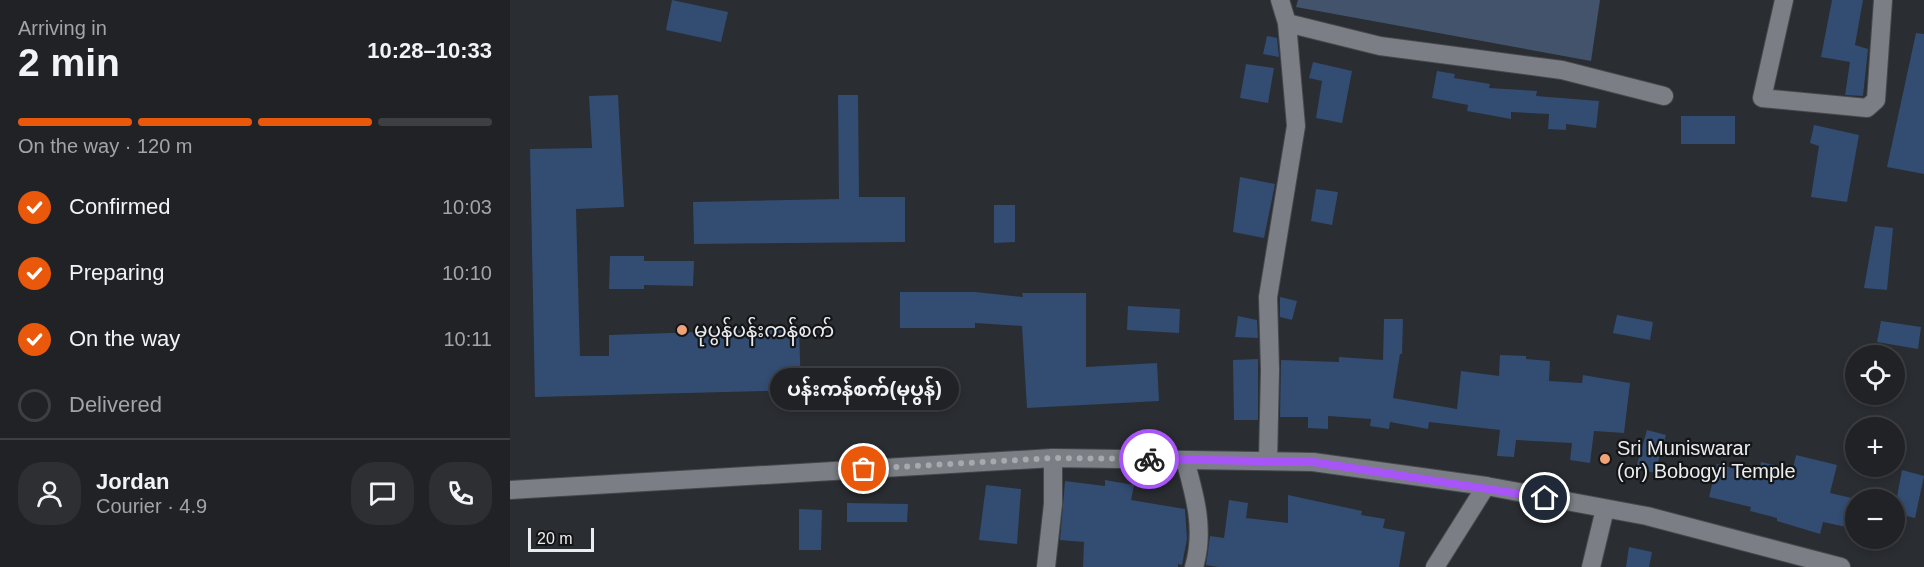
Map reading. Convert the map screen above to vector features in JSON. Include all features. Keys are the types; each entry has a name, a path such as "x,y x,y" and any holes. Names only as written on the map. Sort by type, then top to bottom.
{"street":[{"path":"1268,461 1270,370 1268,297 1296,126 1287,22 1280,0"},
{"path":"1784,0 1762,98 1867,108 1876,100 1883,0"},
{"path":"1287,22 1380,46 1562,70 1664,96"},
{"path":"1046,567 1053,504 1053,458"},
{"path":"510,490 1053,458 1313,462 1486,486 1647,516 1840,567"},
{"path":"1185,460 1197,506 1200,546 1194,567"},
{"path":"1435,567 1486,486"},
{"path":"1591,567 1605,509"}],"shaded area":[{"path":"1298,0 1600,0 1591,61 1296,7"}],"building":[{"path":"672,0 728,12 721,42 666,30"},
{"path":"1832,0 1863,0 1855,45 1868,49 1863,96 1845,95 1850,62 1821,57"},
{"path":"1916,33 1924,34 1924,174 1887,167"},
{"path":"1267,36 1277,38 1279,57 1263,54"},
{"path":"1313,62 1352,71 1342,123 1316,118 1322,81 1309,78"},
{"path":"1246,64 1274,68 1268,103 1240,98"},
{"path":"1437,71 1455,74 1454,78 1490,84 1489,88 1537,91 1536,96 1599,101 1596,128 1566,124 1566,130 1548,129 1549,114 1511,112 1511,119 1467,111 1468,105 1432,98"},
{"path":"618,95 624,207 576,209 580,356 609,356 609,335 799,329 801,390 535,397 530,149 592,148 589,96"},
{"path":"838,95 858,95 859,197 905,197 905,242 694,244 693,202 839,199"},
{"path":"1681,116 1735,116 1735,144 1681,144"},
{"path":"1814,125 1859,135 1847,202 1811,197 1819,146 1810,143"},
{"path":"1240,177 1275,184 1264,238 1233,232"},
{"path":"1316,189 1338,192 1332,225 1311,221"},
{"path":"994,205 1015,205 1015,242 994,243"},
{"path":"1875,226 1893,228 1887,290 1864,288"},
{"path":"610,256 644,256 644,261 694,261 693,286 644,285 644,289 609,289"},
{"path":"900,292 975,292 1023,297 1022,293 1086,293 1086,367 1157,363 1159,401 1027,408 1022,326 975,323 975,328 900,328"},
{"path":"1280,297 1297,301 1292,320 1280,317"},
{"path":"1128,306 1180,309 1179,333 1127,330"},
{"path":"1617,315 1653,322 1650,340 1613,333"},
{"path":"1238,316 1257,320 1258,338 1235,337"},
{"path":"1384,319 1403,319 1402,354 1400,354 1393,398 1457,409 1461,371 1499,376 1500,355 1526,356 1526,359 1550,361 1549,381 1582,383 1583,375 1630,383 1624,433 1594,431 1590,463 1570,460 1572,443 1516,440 1514,457 1497,456 1500,430 1429,422 1428,429 1390,422 1389,429 1370,426 1371,419 1328,416 1328,429 1308,428 1308,417 1280,417 1281,360 1339,362 1339,357 1383,360"},
{"path":"1881,321 1921,327 1918,349 1877,342"},
{"path":"1258,359 1258,420 1234,420 1233,360"},
{"path":"1647,430 1666,435 1655,473 1636,468"},
{"path":"1796,455 1837,465 1830,493 1845,496 1845,527 1823,522 1820,534 1750,511 1751,507 1709,497 1717,464 1740,470 1742,465 1760,468 1761,462 1793,469"},
{"path":"1905,471 1924,476 1915,518 1905,516 1905,489 1898,489 1901,477 1905,477"},
{"path":"1105,480 1134,485 1131,500 1185,509 1187,539 1182,565 1178,564 1178,567 1083,567 1084,542 1060,540 1065,481 1105,486"},
{"path":"986,485 1021,489 1017,544 979,540"},
{"path":"1288,495 1362,511 1361,515 1385,519 1383,528 1405,532 1399,567 1218,567 1206,565 1210,536 1224,538 1229,500 1248,503 1246,518 1288,523"},
{"path":"847,503 908,504 907,522 847,522"},
{"path":"799,509 822,510 821,550 799,550"},
{"path":"1629,547 1652,552 1649,567 1626,567"}],"way so far":[{"path":"864,469 1053,458 1149,459"}],"place":[{"name":"မုပွန်ပန်းကန်စက်","path":"682,330"},
{"name":"Sri Muniswarar (or) Bobogyi Temple","path":"1605,459"},
{"name":"ပန်းကန်စက်(မုပွန်)","path":"864,469"}],"route":[{"path":"1149,459 1313,462 1486,486 1545,498"}]}
